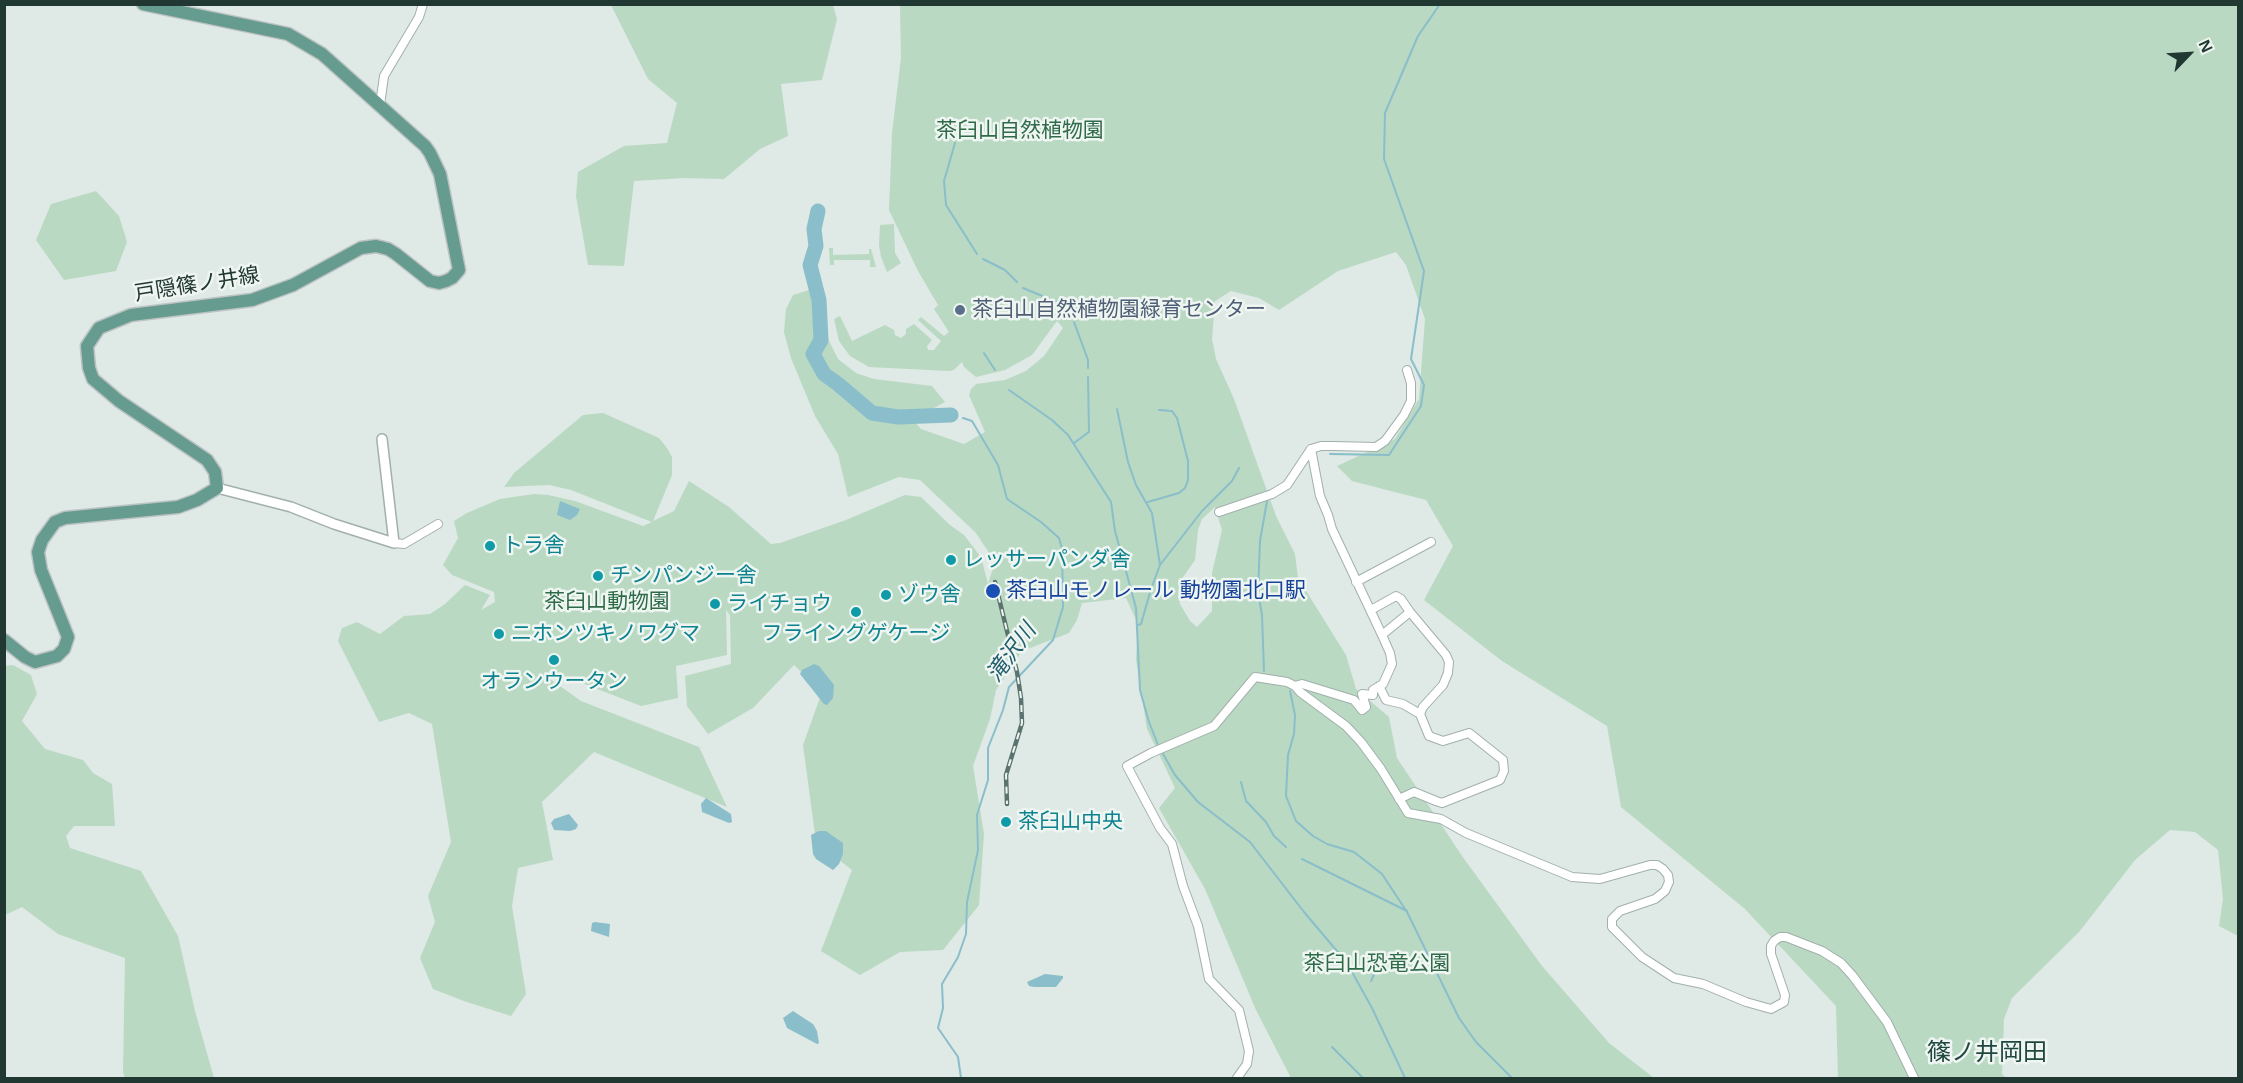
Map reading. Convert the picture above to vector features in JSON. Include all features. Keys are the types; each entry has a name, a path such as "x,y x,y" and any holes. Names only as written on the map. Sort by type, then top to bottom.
{"main road":[{"name":"戸隠篠ノ井線","path":"143,4 288,34 322,54 425,146 440,174 459,270 452,278 439,283 430,281 388,249 376,246 361,248 293,285 252,300 131,315 99,328 87,346 87,358 93,379 118,401 207,460 215,471 217,488"},
{"path":"4,640 35,662 57,656 64,649 68,636 41,570 38,552 42,540 55,522 65,518 178,507 197,500 217,488"}],"street":[{"path":"380,105 384,76 419,17 423,4"},
{"path":"1219,512 1272,494 1287,485 1311,449 1333,446 1376,447 1385,441 1411,401 1411,384 1407,370"},
{"path":"382,439 394,543"},
{"path":"1295,686 1302,684 1354,700 1362,710 1366,706 1362,694 1373,695 1373,690 1387,678 1392,664 1390,652 1332,530 1320,496 1311,449"},
{"path":"217,488 291,507 334,524 394,543 404,544 438,525"},
{"path":"1356,582 1431,542"},
{"path":"1371,610 1396,596 1446,655 1449,662 1448,674 1443,685 1423,707 1420,714"},
{"path":"1382,635 1410,612"},
{"path":"1237,1078 1247,1064 1249,1051 1239,1010 1209,979 1198,926 1183,886 1172,844 1160,828 1127,766 1214,726 1256,677 1287,682 1295,686 1354,734 1381,769 1407,813 1441,819 1466,833 1572,877 1600,879 1650,865 1657,865 1663,869 1668,875 1669,882 1665,891 1655,899 1620,911 1612,919 1612,927 1642,957 1674,978 1703,984 1746,1002 1770,1009 1784,1002 1785,995 1771,954 1774,941 1780,937 1786,937 1822,951 1841,963 1852,975 1887,1022 1914,1078"},
{"path":"1379,686 1386,700 1403,704 1420,714 1429,736 1443,741 1468,733 1503,759 1504,771 1500,780 1442,803 1414,792 1399,799"}],"green space":[{"path":"611,5 833,5 837,19 822,80 781,84 788,136 760,149 724,179 684,178 634,181 624,266 588,265 576,196 578,172 624,146 667,143 677,103 648,79"},
{"path":"900,5 2238,5 2238,936 2219,926 2223,899 2218,850 2195,832 2170,830 2135,860 2079,932 2012,998 2004,1019 2002,1074 2006,1078 1838,1078 1836,1006 1745,909 1621,807 1607,726 1502,661 1424,600 1453,546 1426,500 1352,481 1337,466 1395,439 1419,399 1425,319 1406,265 1396,252 1338,271 1279,310 1259,298 1231,291 1215,301 1212,339 1216,359 1234,399 1276,516 1295,554 1298,578 1346,655 1356,689 1389,717 1397,758 1462,856 1542,966 1609,1043 1654,1078 1291,1078 1256,1010 1205,889 1159,808 1175,788 1147,729 1136,660 1138,624 1126,598 1082,603 1077,620 1069,633 1022,651 996,690 990,719 973,766 984,834 979,905 943,950 900,952 860,975 821,951 852,870 816,842 803,745 822,692 794,665 753,708 708,734 687,706 685,676 731,664 730,615 726,610 727,655 676,666 678,698 641,706 549,670 550,679 581,701 699,747 727,807 594,752 542,802 553,860 518,868 512,906 526,994 511,1016 433,989 420,958 435,922 428,896 451,842 432,724 409,713 379,722 338,641 342,628 357,622 380,634 404,616 430,614 445,604 465,585 490,595 481,610 495,602 494,592 452,575 443,565 458,538 454,521 500,499 534,494 548,495 575,501 643,526 652,522 571,490 549,485 504,487 514,473 583,415 603,413 659,438 667,448 672,457 672,475 653,521 674,511 689,481 729,507 771,544 846,520 905,495 921,497 964,535 981,557 988,584 995,562 976,533 920,480 899,477 848,497 838,454 815,416 791,358 784,332 786,309 793,295 819,287 827,337 838,359 856,373 874,379 932,386 945,402 913,420 921,429 964,444 985,432 969,395 971,389 976,384 1005,380 1026,371 1044,356 1063,328 1057,321 1032,355 1005,370 976,377 964,367 962,362 954,370 949,371 869,367 850,356 839,341 834,319 840,316 852,341 885,325 901,338 906,334 906,329 914,324 932,340 927,346 928,350 934,350 941,341 918,320 921,317 944,336 949,332 934,309 938,305 918,271 889,210 892,133 901,58","holes":["1215,507 1222,530 1212,573 1212,611 1197,627 1190,621 1180,604 1178,592 1181,580 1195,560 1198,530 1202,519"]},
{"path":"96,191 119,216 127,242 116,271 64,280 36,240 51,204"},
{"path":"894,224 895,253 901,263 887,272 879,245 880,225"},
{"path":"829,248 833,248 833,255 869,254 869,249 871,249 876,267 870,267 870,260 834,260 834,265 830,265"},
{"path":"13,665 31,675 37,694 22,721 45,749 83,760 93,773 112,784 115,826 74,826 66,836 70,848 141,871 178,936 195,1011 214,1078 125,1078 123,1072 125,958 58,934 22,907 5,915 4,666"}],"water":[{"path":"560,501 580,509 577,515 570,520 557,515"},
{"path":"814,664 819,666 834,685 833,698 827,705 800,674 802,670"},
{"path":"706,798 731,814 732,822 729,823 702,812 701,804"},
{"path":"569,814 578,825 576,829 554,830 551,823 554,819"},
{"path":"819,831 826,831 843,843 843,854 839,864 833,870 816,859 813,854 811,835"},
{"path":"592,923 610,924 609,937 591,931"},
{"path":"1045,974 1063,976 1063,978 1056,987 1029,986 1027,982"},
{"path":"793,1011 813,1024 819,1043 787,1028 783,1018"}],"waterway":[{"path":"1330,454 1389,455 1421,406 1424,385 1411,359 1424,271 1384,159 1385,113 1418,36 1440,4"},
{"path":"955,143 944,181 946,205 977,254"},
{"name":"滝沢川","path":"818,211 814,229 816,246 810,265 819,300 821,340 813,354 824,374 872,413 898,417 951,415"},
{"path":"983,259 1005,270 1017,282"},
{"path":"1023,288 1057,302 1068,311"},
{"path":"1074,322 1088,360 1088,368"},
{"path":"984,353 995,370"},
{"path":"1074,443 1089,432 1088,377"},
{"path":"1009,390 1052,420 1068,435 1111,502 1115,531 1136,608 1140,690 1158,745"},
{"path":"1117,409 1128,462 1136,485 1152,513 1160,565"},
{"path":"1148,502 1179,493 1185,488 1188,480 1188,461 1177,418 1172,411 1159,410"},
{"name":"滝沢川","path":"961,1078 958,1057 938,1028 943,1008 942,984 958,957 966,934 967,902 978,850 977,815 988,780 988,748 1003,710 1009,687 1053,640 1063,607 1062,549 1059,538 1041,522 1007,499 998,465 972,421 963,418"},
{"path":"1138,625 1141,624 1160,565 1202,511 1232,481 1239,468"},
{"path":"1264,671 1262,615 1258,592 1260,541 1267,501"},
{"path":"1290,691 1295,715 1294,734 1288,755 1286,796 1296,821 1313,836 1327,844 1354,852 1382,874 1407,912 1459,1018 1476,1042 1512,1078"},
{"path":"1162,752 1175,775 1198,802 1250,842 1347,963 1372,1008 1405,1078"},
{"path":"1241,782 1246,801 1266,822 1274,836 1286,847"},
{"path":"1302,859 1407,911"},
{"path":"1371,981 1379,963"},
{"path":"1332,1047 1363,1078"}],"railway":[{"path":"995,582 1021,698 1022,723 1006,775 1007,804"}],"place":[{"name":"茶臼山自然植物園緑育センター","path":"960,310"},
{"name":"トラ舎","path":"490,546"},
{"name":"レッサーパンダ舎","path":"951,560"},
{"name":"チンパンジー舎","path":"598,576"},
{"name":"茶臼山モノレール 動物園北口駅","path":"993,591"},
{"name":"ゾウ舎","path":"886,595"},
{"name":"ライチョウ","path":"715,604"},
{"name":"フライングゲケージ","path":"856,612"},
{"name":"ニホンツキノワグマ","path":"499,634"},
{"name":"オランウータン","path":"554,660"},
{"name":"茶臼山中央","path":"1006,822"}],"district":[{"name":"篠ノ井岡田","path":"1987,1053"}],"park label":[{"name":"茶臼山自然植物園","path":"1020,131"},
{"name":"茶臼山動物園","path":"607,602"},
{"name":"茶臼山恐竜公園","path":"1377,964"}]}
